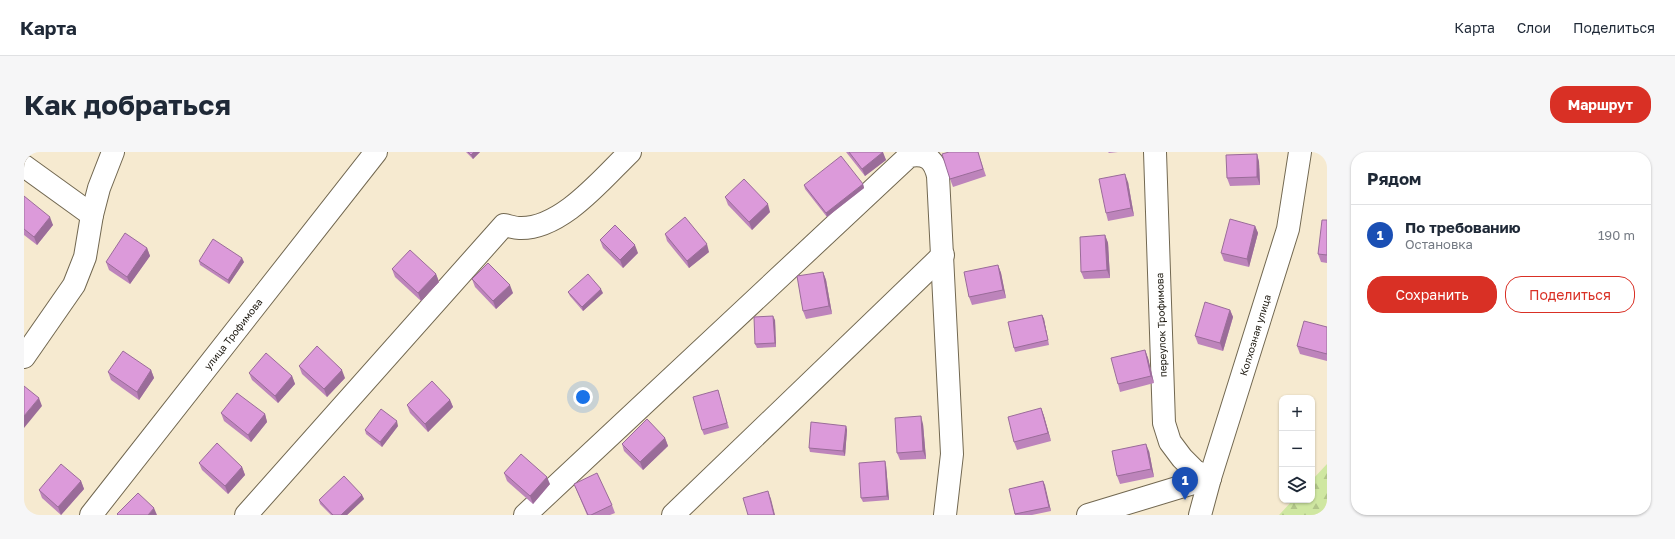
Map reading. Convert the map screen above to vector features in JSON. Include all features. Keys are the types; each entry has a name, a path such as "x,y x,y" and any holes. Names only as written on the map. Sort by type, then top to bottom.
{"street":[{"path":"24,357 74,285 85,257 92,214 99,188 113,152"},
{"name":"улица Трофимова","path":"91,515 376,152"},
{"path":"246,515 504,225 518,229 540,225 554,220 574,206 630,152"},
{"name":"переулок Трофимова","path":"1155,152 1164,423 1170,442 1182,458 1195,471 1210,478"},
{"name":"Колхозная улица","path":"1200,515 1210,478 1288,229 1300,152"},
{"path":"525,515 909,156 919,154 929,159 936,167 938,176 952,454 945,515"},
{"path":"24,166 92,214"},
{"path":"673,515 943,255"},
{"path":"1088,515 1210,478"}],"green space":[{"path":"1327,464 1327,515 1279,515 1290,503 1315,503 1315,477"}],"building":[{"path":"849,152 883,152 862,169"},
{"path":"949,152 978,152 983,169 950,179 942,154"},
{"path":"1257,154 1257,177 1227,178 1226,155"},
{"path":"841,156 863,184 826,213 804,185"},
{"path":"1125,174 1131,208 1106,213 1099,179"},
{"path":"744,179 768,204 749,222 725,197"},
{"path":"24,196 50,217 34,237 24,229"},
{"path":"685,217 707,244 687,261 665,234"},
{"path":"1230,219 1255,226 1247,259 1221,253"},
{"path":"1322,220 1327,220 1327,255 1318,254"},
{"path":"615,225 635,245 620,260 600,240"},
{"path":"125,233 147,248 127,277 106,262"},
{"path":"1105,235 1107,270 1081,272 1080,237"},
{"path":"213,239 242,258 228,280 199,261"},
{"path":"410,250 436,274 418,293 392,269"},
{"path":"488,263 510,285 493,301 472,279"},
{"path":"998,265 1003,290 969,297 964,272"},
{"path":"823,272 829,306 803,311 797,276"},
{"path":"588,274 601,289 582,307 568,292"},
{"path":"1205,302 1230,310 1220,343 1195,336"},
{"path":"1042,315 1048,340 1014,348 1008,322"},
{"path":"773,316 775,343 755,344 754,317"},
{"path":"1304,321 1327,327 1327,354 1297,346"},
{"path":"317,346 342,370 324,389 299,366"},
{"path":"1145,350 1151,376 1118,384 1111,358"},
{"path":"123,351 151,370 137,392 108,372"},
{"path":"266,353 292,376 275,396 249,373"},
{"path":"432,381 450,400 425,424 407,405"},
{"path":"24,386 39,398 24,416"},
{"path":"718,390 727,423 702,430 693,397"},
{"path":"237,393 265,414 248,435 221,413"},
{"path":"1041,408 1048,433 1014,442 1008,417"},
{"path":"381,409 397,421 380,442 365,430"},
{"path":"921,416 923,451 897,453 895,418"},
{"path":"647,419 665,438 640,462 622,444"},
{"path":"811,422 846,426 843,451 809,448"},
{"path":"217,443 242,467 225,486 199,463"},
{"path":"1146,444 1151,469 1117,476 1112,451"},
{"path":"521,454 547,477 530,496 504,473"},
{"path":"885,461 887,496 861,498 859,463"},
{"path":"61,464 81,481 58,507 39,490"},
{"path":"597,473 612,505 588,515 574,484"},
{"path":"344,476 362,495 341,515 333,515 319,500"},
{"path":"1043,481 1049,507 1015,514 1009,489"},
{"path":"768,491 774,515 748,515 743,498"},
{"path":"138,493 154,508 148,515 118,515 117,514"}],"place":[{"name":"По требованию","path":"1185,500"}]}
